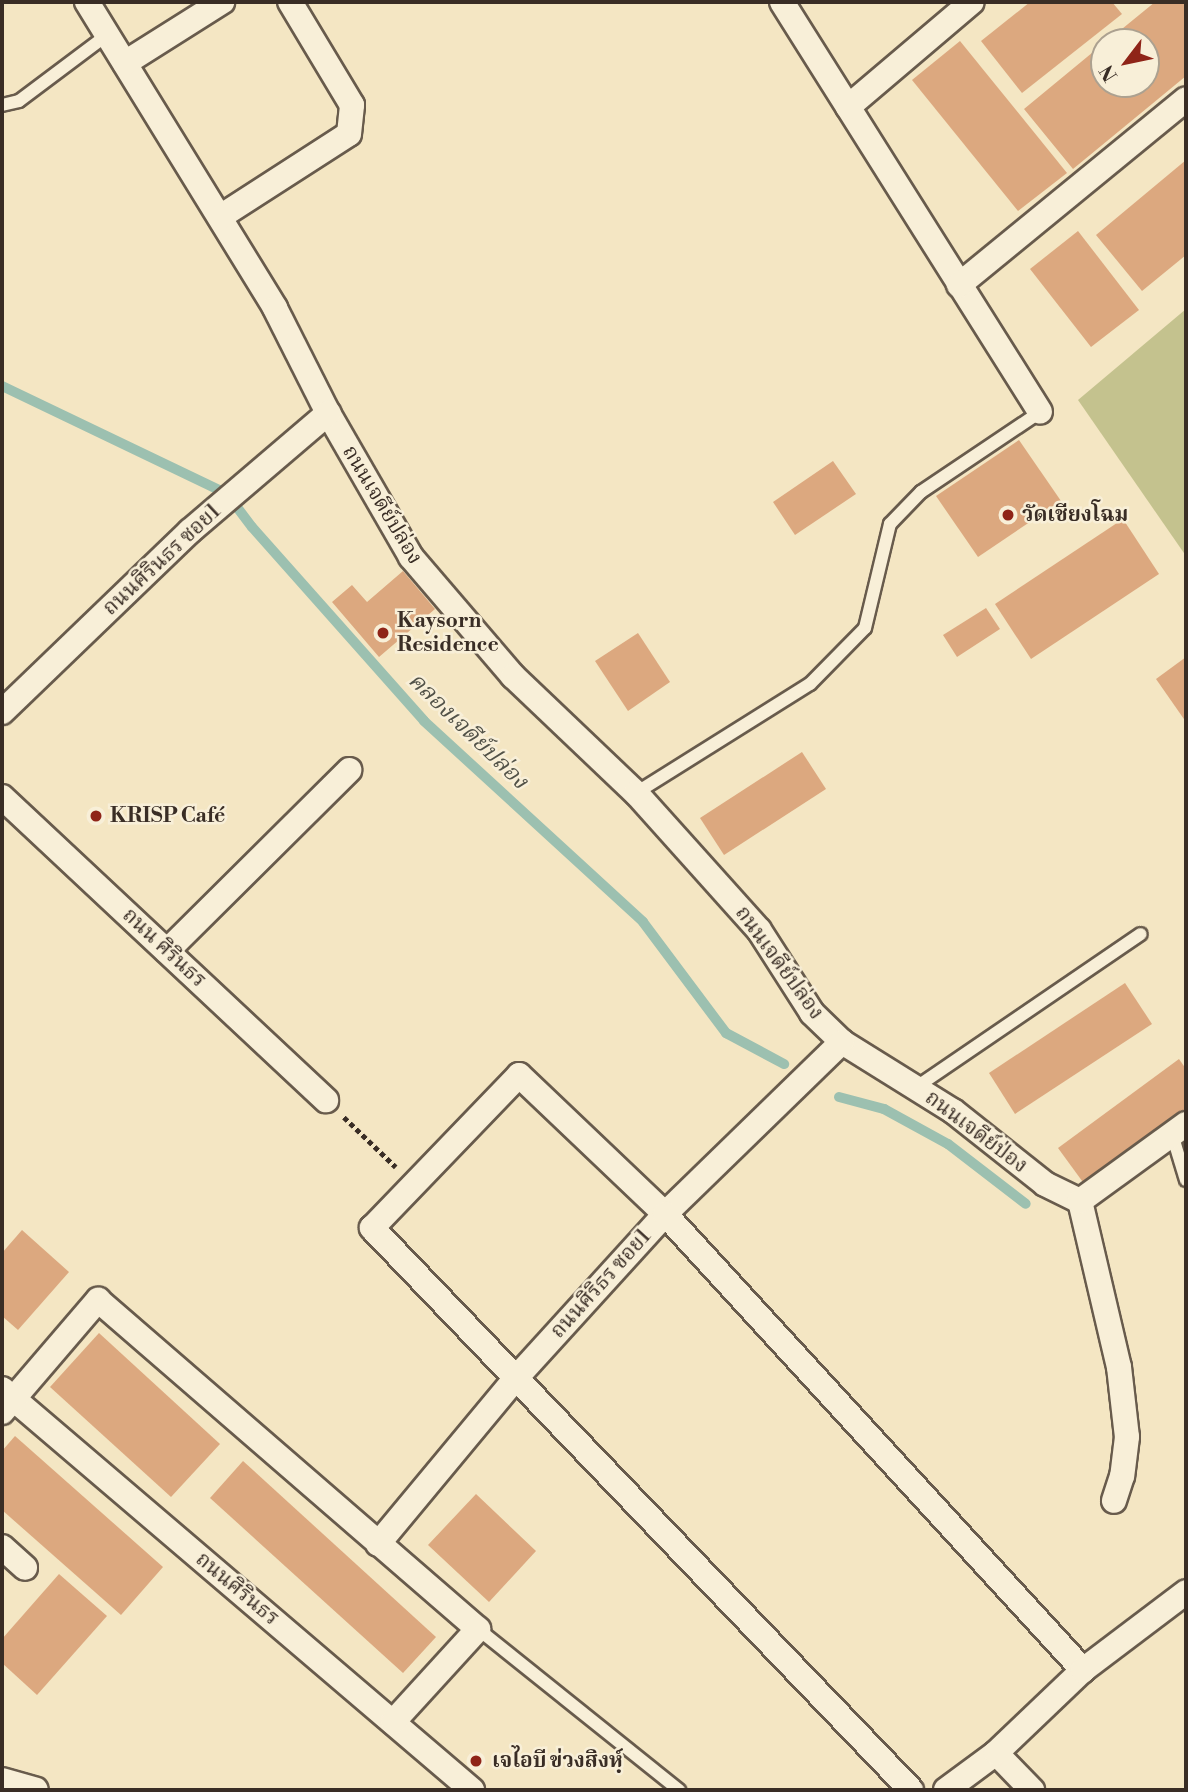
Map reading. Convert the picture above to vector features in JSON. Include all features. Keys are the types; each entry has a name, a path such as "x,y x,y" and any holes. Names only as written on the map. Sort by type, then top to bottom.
{"street":[{"name":"ถนนเจดีย์ปล่อง","path":"87,2 275,307 328,413 411,557 513,676 636,793 759,930 813,1013 842,1042"},
{"path":"125,63 222,2"},
{"path":"220,217 349,134 352,105 290,2"},
{"path":"782,2 1040,412"},
{"path":"848,107 972,2"},
{"path":"958,285 1186,99"},
{"name":"ถนนศิรินธร ซอย1","path":"2,712 213,511 328,413"},
{"path":"167,951 349,770"},
{"name":"ถนน ศิรินธร","path":"2,796 326,1100"},
{"name":"ถนนเจดีย์ป่อง","path":"842,1042 953,1111 1045,1184 1080,1200"},
{"name":"ถนนศิริธร ซอย1","path":"378,1544 516,1378 665,1214 842,1042"},
{"path":"911,1790 372,1228 519,1076 665,1214 1083,1670"},
{"path":"1114,1501 1122,1476 1127,1437 1119,1367 1080,1200 1179,1129"},
{"path":"6,1400 98,1300 478,1629 393,1723"},
{"name":"ถนนศิรินธร","path":"6,1400 393,1723 459,1786"},
{"path":"2,1547 25,1568"},
{"path":"946,1790 996,1753 1083,1670 1186,1592"},
{"path":"996,1753 1032,1790"},
{"path":"2,1780 36,1790"}],"lane":[{"path":"2,105 19,102 107,35"},
{"path":"636,793 810,684 865,628 890,524 921,492 1040,412"},
{"path":"915,1087 1141,934"},
{"path":"1179,1129 1186,1181"},
{"path":"478,1629 678,1790"}],"path":[{"path":"326,1100 414,1185"}],"shaded area":[{"path":"1186,309 1186,556 1078,400"}],"building":[{"path":"1030,2 1112,2 1122,14 1104,28 1090,28 1090,39 1022,93 981,41"},
{"path":"1155,2 1186,2 1186,76 1160,97 1160,28 1123,28"},
{"path":"960,41 1067,173 1018,211 912,80"},
{"path":"1090,55 1090,98 1159,98 1073,169 1024,109"},
{"path":"1186,160 1186,255 1142,291 1096,235"},
{"path":"1078,231 1139,310 1091,347 1030,269"},
{"path":"1019,440 1061,501 978,557 936,496"},
{"path":"833,461 856,494 795,535 773,502"},
{"path":"1123,519 1159,574 1031,659 995,604"},
{"name":"Kaysorn Residence","path":"403,571 435,609 379,657 332,602 352,585 367,602"},
{"path":"986,608 1000,629 957,657 943,635"},
{"path":"638,633 670,682 628,711 595,661"},
{"path":"1186,657 1186,722 1156,679"},
{"path":"802,752 826,789 724,855 700,818"},
{"path":"1125,983 1152,1024 1015,1114 989,1073"},
{"path":"1179,1059 1186,1069 1186,1111 1085,1185 1058,1148"},
{"path":"22,1230 69,1272 18,1330 2,1316 2,1253"},
{"path":"99,1333 220,1444 171,1497 50,1387"},
{"path":"15,1436 163,1567 121,1615 2,1510 2,1451"},
{"path":"243,1461 436,1637 403,1673 210,1498"},
{"path":"476,1494 536,1551 489,1602 428,1545"},
{"path":"59,1574 107,1616 37,1695 2,1663 2,1639"}],"waterway":[{"name":"คลองเจดีย์ปล่อง","path":"2,386 227,494 252,527 424,721 643,922 726,1033 784,1064"},
{"path":"839,1097 884,1109 948,1144 1026,1204"}],"place":[{"name":"วัดเชียงโฉม","path":"1008,515"},
{"name":"Kaysorn Residence","path":"383,633"},
{"name":"KRISP Café","path":"96,816"},
{"name":"เจไอบี ข่วงสิงหฺ์","path":"476,1761"}]}
